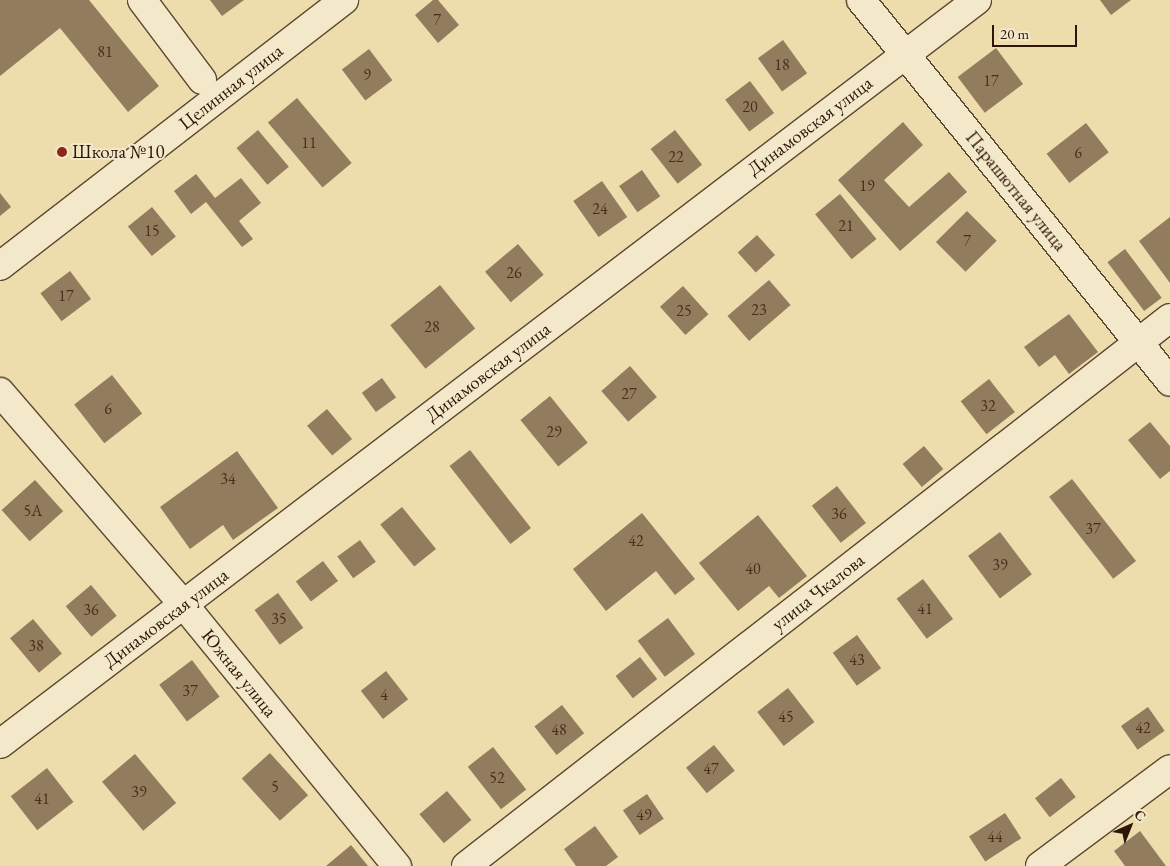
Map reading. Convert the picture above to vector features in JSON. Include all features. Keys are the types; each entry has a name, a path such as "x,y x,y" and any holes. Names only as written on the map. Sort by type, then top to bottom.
{"street":[{"path":"142,0 202,80"},
{"name":"Целинная улица","path":"0,266 344,0"},
{"name":"Парашютная улица","path":"861,0 1170,382"},
{"name":"Динамовская улица","path":"0,744 977,0"},
{"name":"улица Чкалова","path":"466,866 1170,318"},
{"name":"Южная улица","path":"0,392 184,605 397,866"},
{"path":"1040,866 1170,769"}],"building":[{"path":"0,0 89,0 159,86 128,112 60,28 0,76"},
{"path":"210,0 244,0 222,16"},
{"path":"433,0 438,0 459,25 438,43 415,15"},
{"path":"1100,0 1131,0 1111,15"},
{"path":"783,40 807,73 782,91 758,58"},
{"path":"996,48 1023,84 985,113 958,77"},
{"path":"369,49 392,80 365,101 342,69"},
{"path":"750,81 774,113 749,132 725,100"},
{"path":"297,98 352,163 323,188 268,122"},
{"path":"903,122 923,145 884,180 909,207 949,172 967,192 900,251 838,180"},
{"path":"1086,123 1109,152 1069,183 1047,154"},
{"path":"258,130 289,167 267,185 237,148"},
{"path":"675,130 702,165 678,184 651,149"},
{"path":"642,170 660,196 637,212 619,186"},
{"path":"196,174 215,198 241,178 261,203 239,221 253,239 242,247 206,202 191,214 174,191"},
{"path":"602,181 627,217 599,237 573,201"},
{"path":"0,193 11,207 0,216"},
{"path":"840,194 877,239 852,259 815,214"},
{"path":"152,207 176,237 152,256 128,227"},
{"path":"967,211 997,241 966,272 936,242"},
{"path":"1170,217 1170,283 1139,241"},
{"path":"757,235 775,255 756,272 738,252"},
{"path":"518,244 544,275 511,302 485,272"},
{"path":"1125,249 1162,298 1144,311 1107,262"},
{"path":"70,271 91,299 62,321 40,293"},
{"path":"769,280 791,305 749,341 727,316"},
{"path":"440,285 475,329 426,369 390,325"},
{"path":"683,286 708,314 685,335 660,307"},
{"path":"1069,314 1098,352 1069,374 1055,355 1039,367 1024,347"},
{"path":"630,366 657,397 628,422 601,391"},
{"path":"112,375 142,414 104,443 74,405"},
{"path":"382,378 396,397 376,412 362,393"},
{"path":"989,379 1015,412 986,434 961,401"},
{"path":"550,396 588,443 558,467 520,420"},
{"path":"327,409 352,439 332,456 307,426"},
{"path":"1150,422 1170,446 1170,471 1160,479 1128,440"},
{"path":"924,446 943,469 922,487 903,464"},
{"path":"470,450 531,528 510,544 450,466"},
{"path":"237,451 278,508 233,540 223,525 190,549 160,507"},
{"path":"1072,479 1136,561 1113,579 1049,497"},
{"path":"35,480 63,511 30,541 2,510"},
{"path":"837,486 866,523 841,543 812,506"},
{"path":"402,507 436,549 414,567 380,525"},
{"path":"642,513 695,579 675,595 656,571 606,611 573,569"},
{"path":"758,515 807,576 779,598 769,586 738,611 699,563"},
{"path":"1000,532 1032,574 1000,598 968,556"},
{"path":"360,540 376,562 353,578 337,556"},
{"path":"323,561 338,581 311,601 296,581"},
{"path":"923,579 953,619 927,639 897,599"},
{"path":"91,585 117,616 91,637 66,606"},
{"path":"278,593 303,628 280,645 255,610"},
{"path":"668,618 695,654 665,677 638,641"},
{"path":"33,619 62,653 39,673 10,638"},
{"path":"857,635 881,668 857,686 833,653"},
{"path":"640,657 657,679 633,698 616,676"},
{"path":"192,660 220,697 187,721 159,685"},
{"path":"386,671 408,699 383,719 361,691"},
{"path":"788,688 814,722 784,746 757,712"},
{"path":"562,705 584,733 557,755 534,727"},
{"path":"1148,707 1165,731 1138,750 1121,726"},
{"path":"714,745 735,771 707,793 686,768"},
{"path":"493,747 526,790 501,809 468,767"},
{"path":"270,753 308,795 280,821 242,778"},
{"path":"135,754 176,803 143,831 102,782"},
{"path":"47,768 73,802 37,830 11,796"},
{"path":"1061,778 1076,797 1050,817 1035,798"},
{"path":"447,791 471,820 444,843 419,814"},
{"path":"647,794 664,819 640,835 623,810"},
{"path":"1005,813 1021,838 985,862 969,836"},
{"path":"595,826 618,857 606,866 576,866 564,849"},
{"path":"1140,831 1166,866 1125,866 1114,851"},
{"path":"351,845 368,866 326,866"}],"place":[{"name":"Школа №10","path":"62,152"}]}
